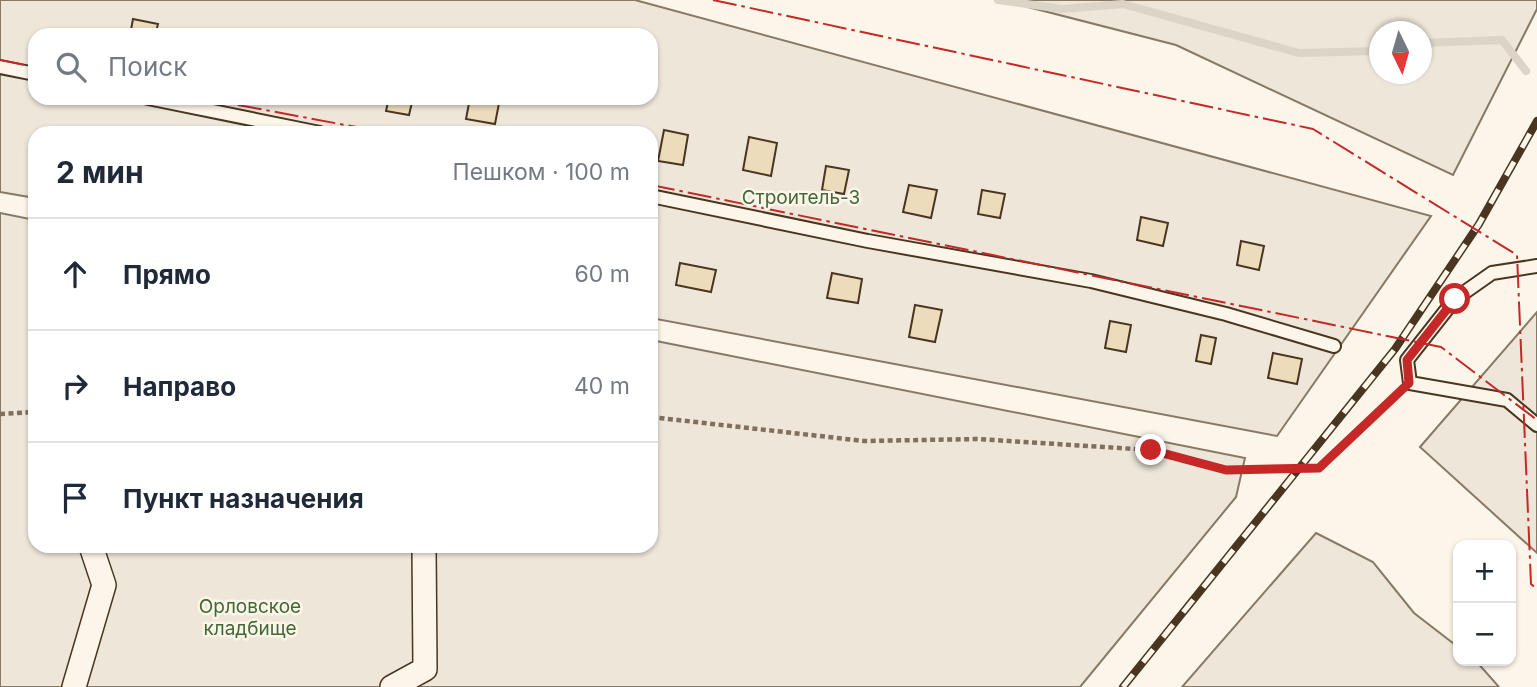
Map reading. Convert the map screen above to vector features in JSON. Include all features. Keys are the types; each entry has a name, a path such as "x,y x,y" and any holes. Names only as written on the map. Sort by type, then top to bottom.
{"street":[{"path":"74,687 104,585 93,553"},
{"path":"392,687 425,668 425,553"}],"lane":[{"path":"0,67 28,73"},
{"path":"182,105 286,126"},
{"path":"658,197 868,241 1091,281 1226,314 1334,346"},
{"path":"1537,266 1492,273 1455,299 1407,360 1409,383 1507,400 1537,425"}],"path":[{"path":"658,418 864,441 977,439 1151,450 1226,470 1319,468 1409,383"},
{"path":"0,414 28,412"}],"green space":[{"name":"Строитель-3","path":"0,0 635,0 1431,216 1277,436 658,319 658,126 28,126 28,197 0,192"},
{"path":"1001,0 1537,0 1537,9 1453,175 1176,45"},
{"name":"Орловское кладбище","path":"0,213 28,219 28,553 658,553 658,341 1245,458 1236,497 1080,687 0,687"},
{"path":"1537,312 1537,553 1420,447"},
{"path":"1316,533 1373,562 1414,613 1453,643 1453,666 1480,666 1499,687 1182,687"}],"building":[{"path":"133,19 158,24 157,28 131,28"},
{"path":"387,105 411,105 409,115 386,111"},
{"path":"469,105 499,105 495,124 466,119"},
{"path":"664,130 688,135 683,165 658,161"},
{"path":"749,137 777,143 771,176 743,170"},
{"path":"826,166 849,170 844,194 822,190"},
{"path":"909,185 937,190 931,218 903,212"},
{"path":"982,190 1005,194 1000,218 978,214"},
{"path":"1141,217 1168,223 1163,246 1137,240"},
{"path":"1241,241 1264,246 1259,270 1237,265"},
{"path":"680,263 716,270 711,292 676,285"},
{"path":"832,273 862,279 858,303 827,298"},
{"path":"915,305 942,310 935,342 909,337"},
{"path":"1110,321 1131,325 1126,352 1105,348"},
{"path":"1201,335 1216,338 1211,364 1196,361"},
{"path":"1273,353 1302,359 1297,384 1268,378"}],"waterway":[{"path":"998,0 1062,9 1123,4 1299,53 1369,51"},
{"path":"1432,43 1502,40 1526,71"}],"railway":[{"path":"1123,687 1395,349 1479,224 1537,121"}],"power":[{"path":"713,0 1313,129 1517,255 1531,584 1537,589"},
{"path":"0,60 28,66"},
{"path":"238,105 351,126"},
{"path":"658,186 1441,347 1537,420"}],"route":[{"path":"1151,450 1226,470 1319,468 1409,383 1407,360 1455,299"}]}
